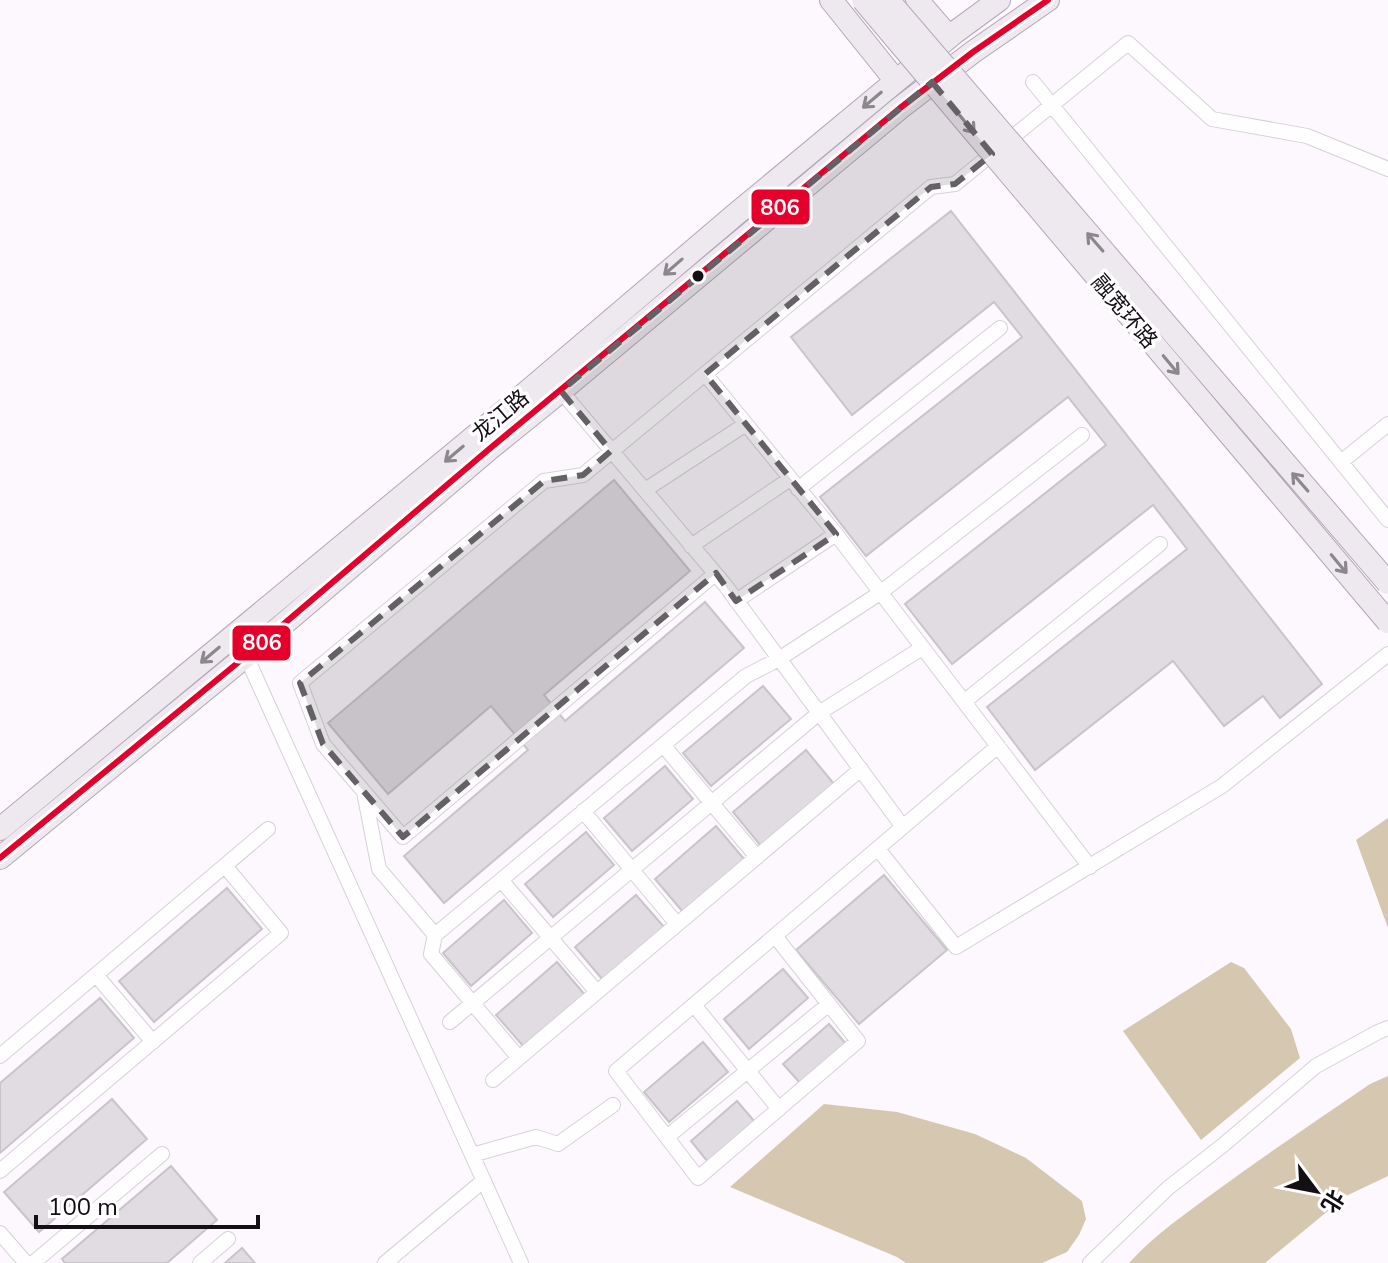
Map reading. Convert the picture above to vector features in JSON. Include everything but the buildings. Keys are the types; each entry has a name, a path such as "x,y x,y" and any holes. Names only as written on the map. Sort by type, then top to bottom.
{"main road":[{"path":"831,0 896,81"},
{"name":"融宽环路","path":"863,0 1388,622"},
{"name":"融宽环路","path":"888,0 1388,583"},
{"path":"917,0 949,37"},
{"name":"龙江路","path":"0,829 475,436 949,37 999,0"},
{"name":"龙江路","path":"0,858 930,84 1048,0"}],"street":[{"path":"715,574 403,837 323,744 300,683 544,481 583,475 931,187 955,184 1128,43 1212,119 1307,136 1388,169"},
{"path":"1033,82 1388,520"},
{"path":"691,546 794,484 1000,328"},
{"path":"705,374 836,534 1090,867"},
{"path":"561,391 715,574 903,827"},
{"path":"645,490 746,424"},
{"path":"1341,462 1388,424"},
{"path":"519,1058 431,954 435,935 746,676 779,659 880,593 1082,435"},
{"path":"736,601 836,534"},
{"path":"965,701 1160,544"},
{"path":"450,1022 819,713 922,648"},
{"path":"878,849 956,947 1222,786 1388,654"},
{"path":"246,656 521,1263"},
{"path":"663,745 757,857"},
{"path":"775,936 858,1041 698,1178 616,1071 998,746"},
{"path":"493,1080 861,769"},
{"path":"364,792 379,869 435,935"},
{"path":"583,811 677,924"},
{"path":"0,1056 268,829"},
{"path":"0,1171 281,933 225,866"},
{"path":"501,880 597,992"},
{"path":"96,975 153,1042"},
{"path":"667,1137 829,1004"},
{"path":"694,1005 779,1109"},
{"path":"1090,1263 1168,1188 1316,1066 1388,1028"},
{"path":"472,1155 536,1137 558,1144 613,1105"},
{"path":"33,1263 162,1154"},
{"path":"385,1263 483,1181"},
{"path":"0,1233 26,1263"},
{"path":"200,1263 228,1239"}],"highlighted area":[{"path":"932,82 992,154 955,184 931,187 705,374 836,534 736,601 716,573 403,837 323,744 300,683 544,481 583,475 611,451 561,391"}],"shaded area":[{"path":"1388,818 1388,928 1356,840"},
{"path":"1231,962 1244,968 1291,1029 1300,1058 1201,1140 1123,1031"},
{"path":"1388,1076 1388,1176 1346,1196 1265,1263 1129,1263 1161,1233 1237,1176 1370,1084"},
{"path":"824,1104 897,1112 975,1134 1026,1158 1082,1201 1086,1219 1079,1235 1067,1252 1042,1263 906,1263 730,1187"}],"transit line":[{"name":"806","path":"0,858 900,108 1048,0"}]}
